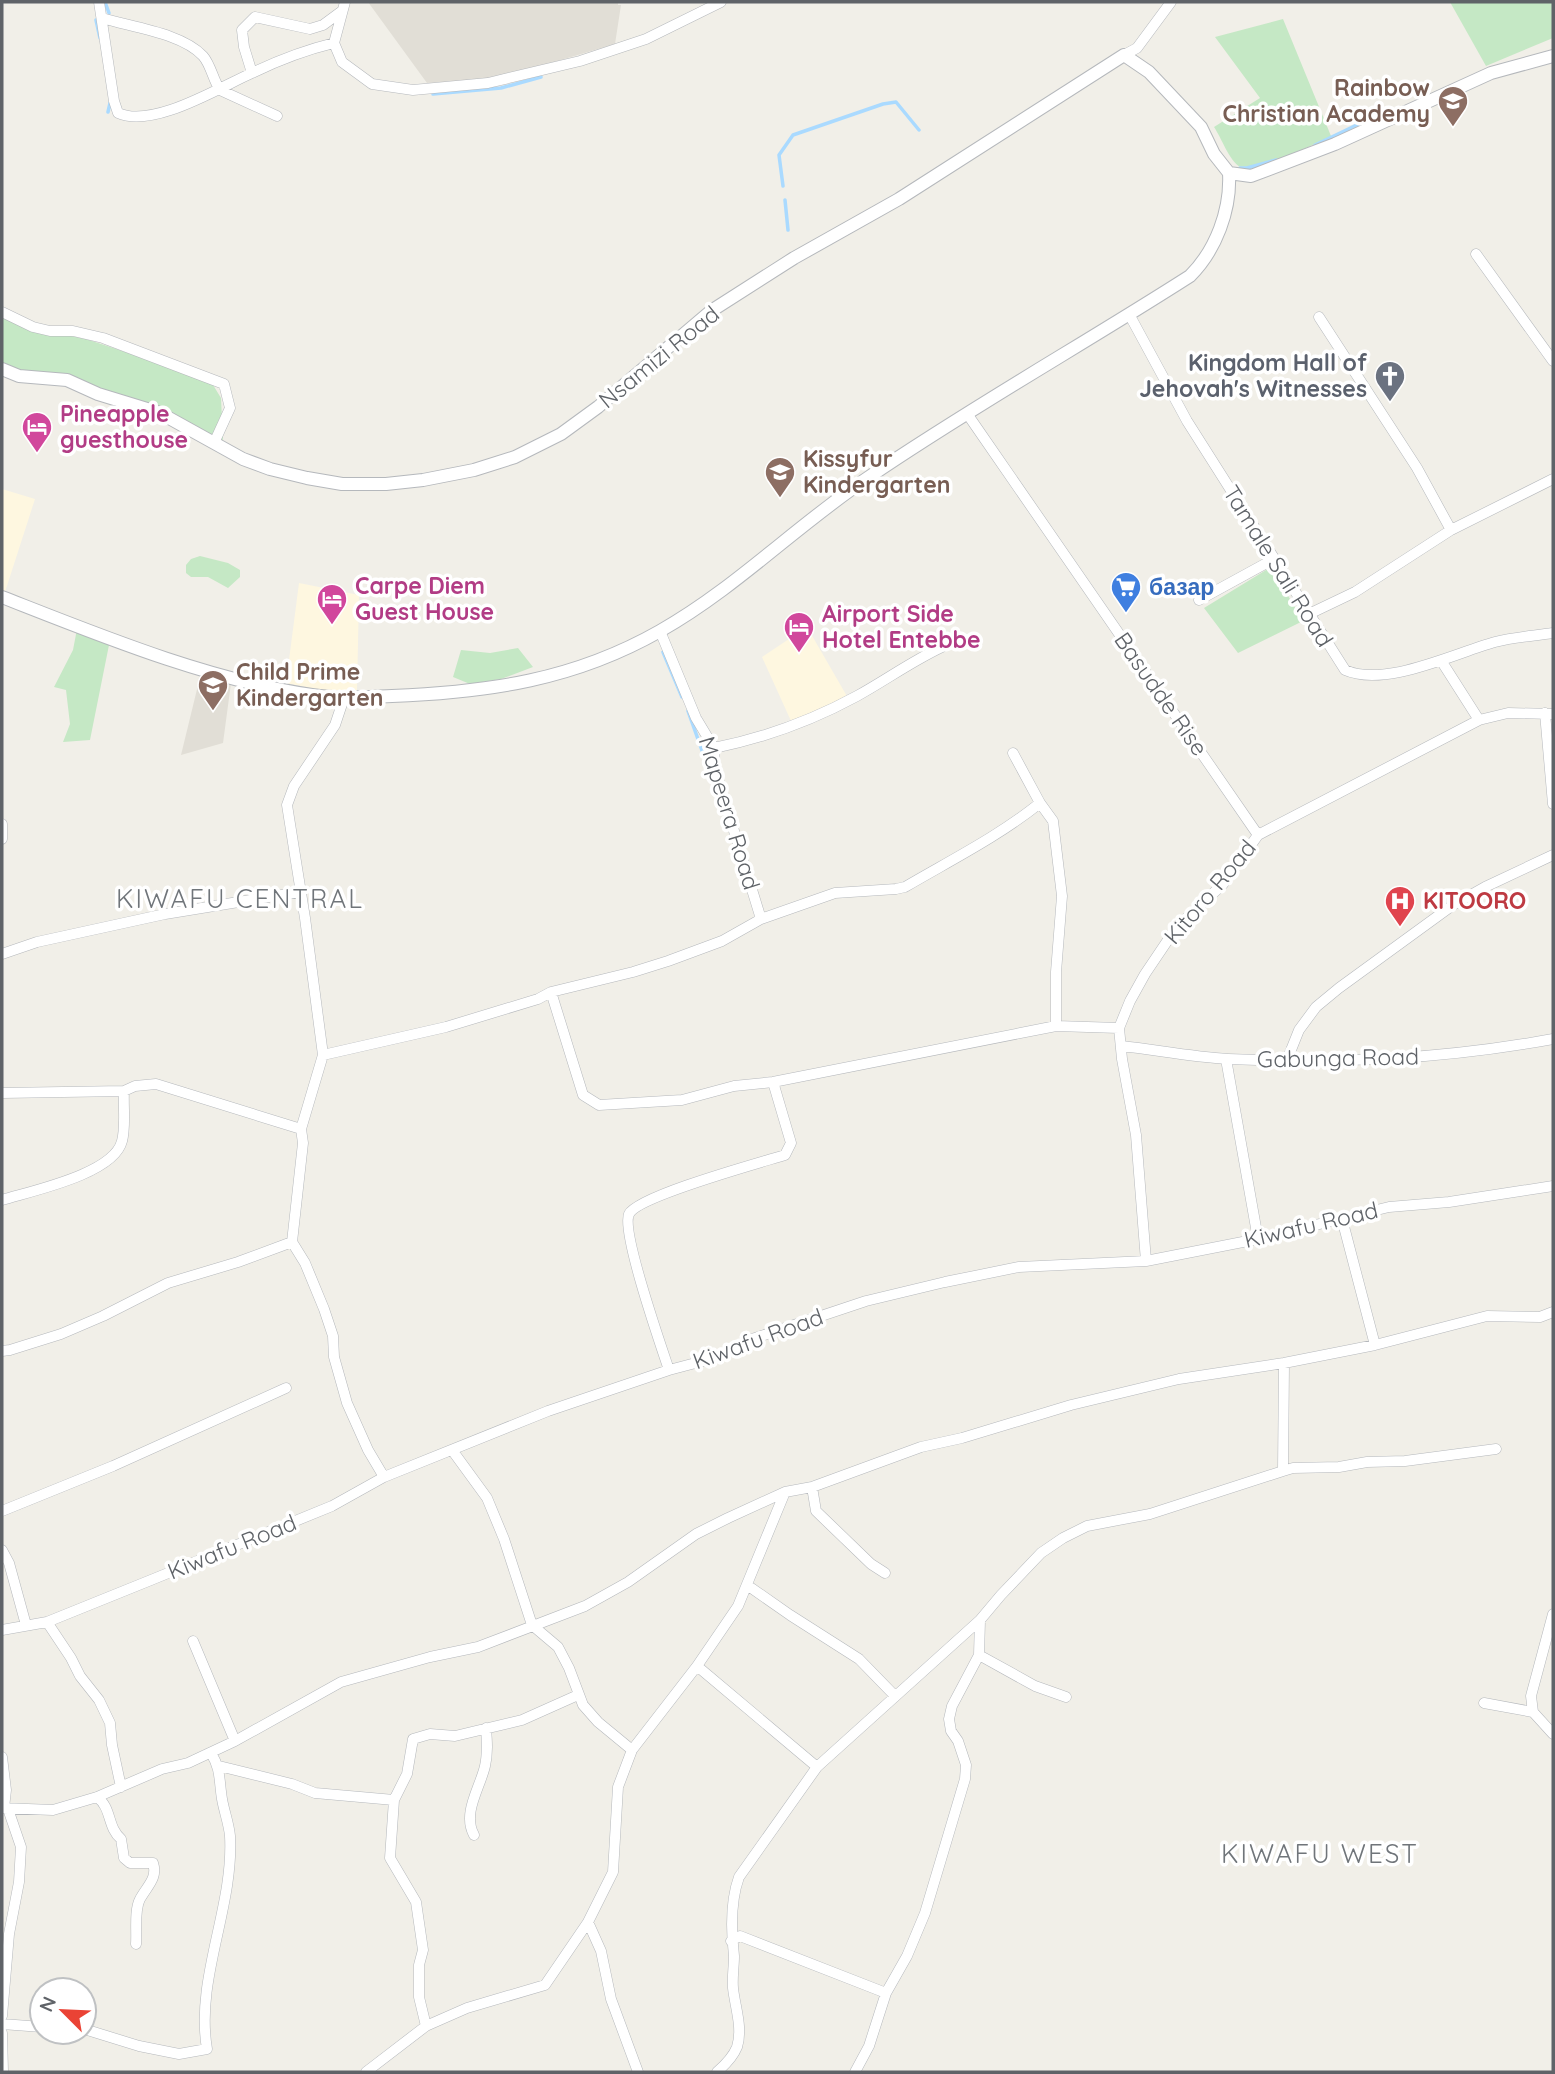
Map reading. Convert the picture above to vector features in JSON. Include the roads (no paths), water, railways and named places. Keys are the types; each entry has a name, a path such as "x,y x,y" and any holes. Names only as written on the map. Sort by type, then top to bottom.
{"street":[{"path":"99,2 114,101 118,113 126,117 169,111 300,52 334,43"},
{"path":"344,7 334,43 342,62 372,84 409,90 488,83 580,61 646,39 721,2"},
{"path":"2,597 178,662 276,688 344,698 432,695 525,682 566,672 610,656 660,631 742,575 869,477 1190,276 1204,262 1215,241 1226,207 1229,173 1214,154 1201,127 1149,72 1124,55 1137,48 1171,2"},
{"path":"251,73 244,47 243,30 255,17 310,29 323,25 344,7"},
{"path":"102,18 171,37 194,48 205,59 220,90 277,116"},
{"name":"Nsamizi Road","path":"2,369 19,376 67,380 98,394 159,413 270,469 342,484 386,484 474,470 527,452 561,434 598,407 711,311 794,258 899,199 1124,55"},
{"path":"1229,173 1251,176 1335,144 1491,73 1553,56"},
{"path":"1476,254 1553,361"},
{"path":"2,312 33,327 50,331 73,331 103,338 224,384 230,408 214,443"},
{"name":"Tamale Sali Road","path":"1129,314 1187,421 1345,670 1357,675 1371,676 1442,662 1469,650 1517,637 1553,633"},
{"path":"1319,317 1417,468 1451,530"},
{"name":"Basudde Rise","path":"968,415 1258,835"},
{"path":"1309,614 1355,592 1451,530 1553,480"},
{"path":"1199,600 1274,559"},
{"name":"Mapeera Road","path":"660,631 696,718 714,748 715,769 761,919"},
{"path":"714,748 754,740 817,716 942,647"},
{"path":"1442,662 1479,720"},
{"path":"344,698 334,725 288,797 287,805 323,1055 301,1129 303,1143 292,1242 305,1263 324,1309 333,1336 334,1357 347,1403 368,1450 384,1477"},
{"name":"Kitoro Road","path":"1119,1028 1145,974 1176,928 1223,884 1258,835 1479,720 1508,713 1549,714"},
{"path":"1549,714 1553,804"},
{"path":"1013,753 1040,803 1054,821 1062,897 1056,972 1056,1026"},
{"path":"323,1055 446,1027 538,999 551,992 668,961 722,941 761,919 835,893 905,887 1024,817 1040,803"},
{"path":"2,824 2,839"},
{"path":"1287,1060 1299,1030 1316,1007 1339,988 1453,905 1553,855"},
{"path":"2,954 37,942 164,914 300,892"},
{"path":"551,992 583,1095 599,1105 682,1100 734,1086 773,1082 1056,1026 1119,1028 1136,1135 1146,1261"},
{"name":"Gabunga Road","path":"1122,1046 1226,1059 1365,1060 1430,1057 1553,1039"},
{"path":"1226,1059 1258,1239"},
{"path":"669,1370 634,1251 627,1222 629,1213 636,1206 662,1195 785,1155 791,1143 773,1082"},
{"path":"2,1093 124,1091 135,1086 156,1084 301,1129"},
{"path":"2,1200 53,1185 107,1162 119,1149 122,1141 124,1091"},
{"name":"Kiwafu Road","path":"2,1630 47,1622 332,1506 384,1477 548,1411 669,1370 722,1356 749,1340 866,1301 1019,1267 1146,1261 1258,1239 1389,1207 1449,1202 1553,1185"},
{"path":"1342,1219 1375,1345"},
{"path":"2,1350 61,1334 168,1283 292,1242"},
{"path":"5,1808 53,1810 97,1797 162,1769 188,1763 235,1741 341,1682 430,1657 478,1647 585,1606 628,1581 696,1534 785,1492 812,1487 921,1447 962,1438 1071,1405 1179,1379 1284,1363 1375,1345 1487,1317 1540,1317 1553,1312"},
{"path":"1283,1471 1284,1363"},
{"path":"2,1511 113,1466 286,1388"},
{"path":"717,2072 727,2063 737,2047 740,2030 733,1986 734,1956 731,1941 734,1891 739,1877 817,1767 981,1620 1041,1553 1087,1526 1150,1514 1293,1468 1405,1461 1496,1449"},
{"path":"452,1450 486,1498 504,1539 531,1625 558,1647 583,1705 632,1750"},
{"path":"812,1487 816,1511 885,1573"},
{"path":"366,2072 426,2026 467,2008 545,1985 588,1922 613,1872 618,1787 632,1750 697,1666 738,1606 785,1492"},
{"path":"2,1550 9,1563 26,1625"},
{"path":"747,1585 859,1659 895,1696"},
{"path":"1553,1614 1531,1696 1533,1712 1553,1734"},
{"path":"855,2072 869,2046 886,1993 925,1913 965,1779 966,1765 958,1741 951,1731 949,1719 952,1706 979,1655 981,1620"},
{"path":"47,1622 80,1676 99,1700 110,1723 121,1787"},
{"path":"193,1641 235,1741"},
{"path":"979,1655 1035,1686 1066,1697"},
{"path":"697,1666 817,1767"},
{"path":"426,2026 419,1997 419,1965 424,1950 416,1902 390,1858 394,1800 407,1774 413,1739 430,1734 455,1736 522,1720 578,1695"},
{"path":"1484,1703 1533,1712"},
{"path":"474,1835 469,1816 485,1766 488,1747 486,1728"},
{"path":"98,2033 139,2046 179,2053 207,2049 203,2027 206,1998 227,1878 230,1836 219,1766 211,1753"},
{"path":"2,1757 5,1808 21,1847 19,1882 9,1934 2,2016"},
{"path":"219,1766 292,1784 315,1793 394,1800"},
{"path":"97,1797 104,1802 113,1832 121,1839 124,1858 130,1863 153,1863 155,1867 152,1882 139,1899 136,1944"},
{"path":"588,1922 601,1951 611,1999 638,2072"},
{"path":"731,1941 740,1936 886,1993"},
{"path":"2,2024 28,2026"},
{"path":"2,2033 3,2070"}],"waterway":[{"path":"105,2 109,13"},
{"path":"96,20 100,38"},
{"path":"433,94 501,88 541,77"},
{"path":"783,186 779,155 793,135 896,102 919,130"},
{"path":"108,112 110,103"},
{"path":"1315,145 1390,109"},
{"path":"1240,168 1276,160"},
{"path":"785,200 788,230"},
{"path":"663,652 682,697"},
{"path":"688,711 705,759"}],"place":[{"name":"Rainbow Christian Academy","path":"1453,128"},
{"name":"Kingdom Hall of Jehovah's Witnesses","path":"1390,403"},
{"name":"Pineapple guesthouse","path":"37,454"},
{"name":"Kissyfur Kindergarten","path":"780,499"},
{"name":"базар","path":"1126,614"},
{"name":"Carpe Diem Guest House","path":"332,626"},
{"name":"Airport Side Hotel Entebbe","path":"799,654"},
{"name":"Child Prime Kindergarten","path":"213,712"},
{"name":"KITOORO","path":"1400,928"}],"district":[{"name":"KIWAFU CENTRAL","path":"240,899"},
{"name":"KIWAFU WEST","path":"1320,1854"}]}
